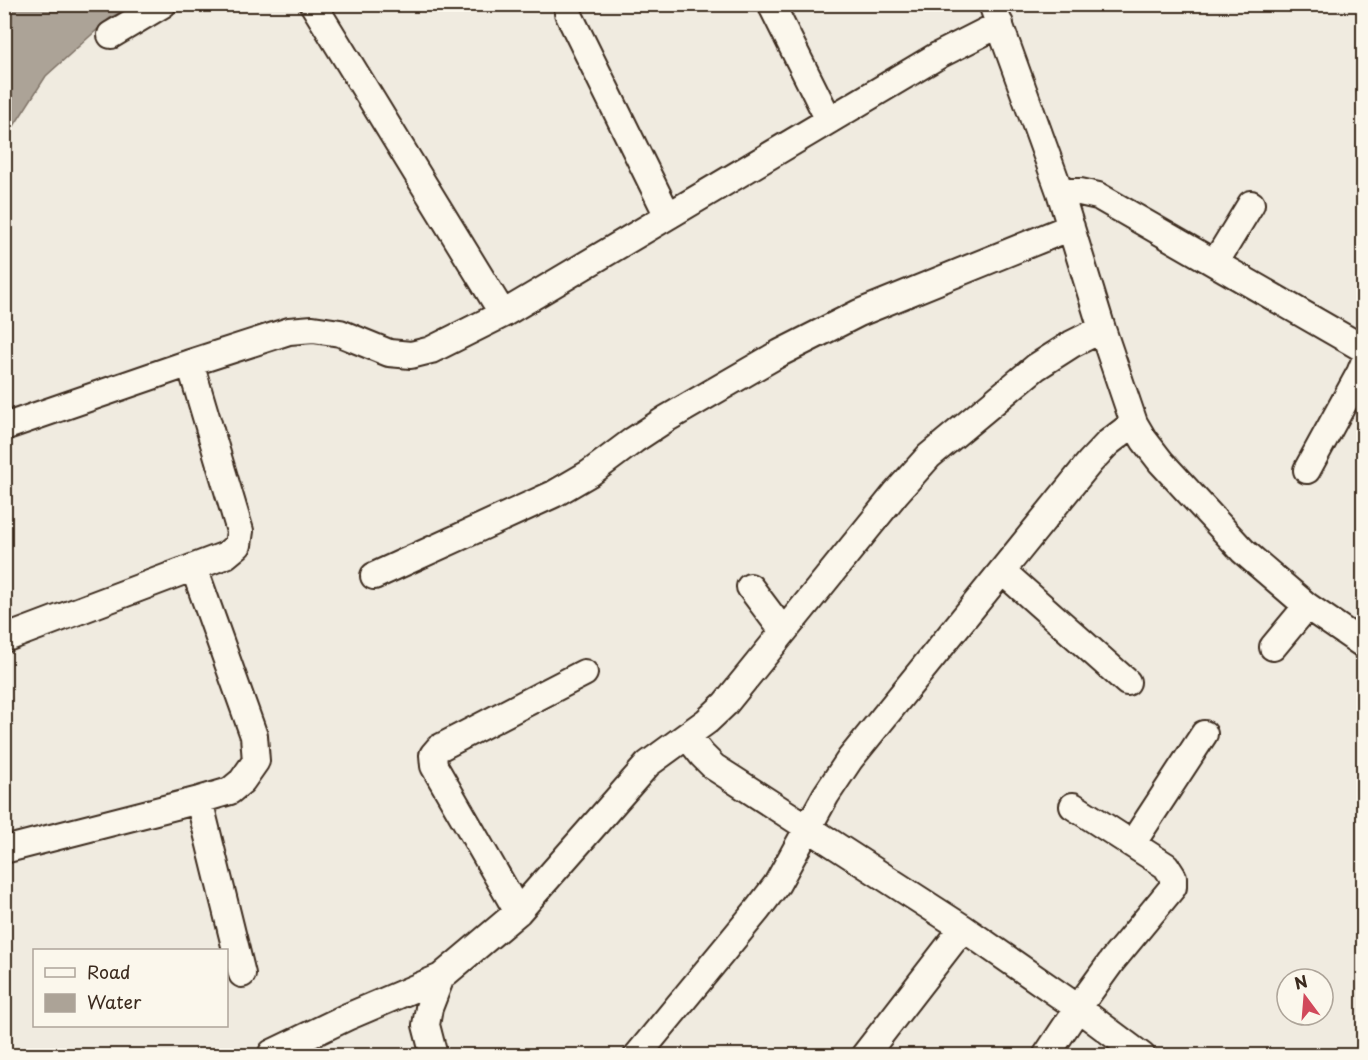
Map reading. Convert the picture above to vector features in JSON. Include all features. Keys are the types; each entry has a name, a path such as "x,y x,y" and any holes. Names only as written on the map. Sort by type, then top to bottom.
{"street":[{"path":"111,35 163,4"},
{"path":"313,4 503,314"},
{"path":"771,4 829,120"},
{"path":"568,13 668,216"},
{"path":"4,427 190,363 289,332 313,329 340,333 389,353 411,355 431,350 503,314 668,216 939,54 996,14 1060,192 1134,423 1161,462 1243,551 1308,606 1364,645"},
{"path":"1060,192 1080,192 1098,196 1364,349"},
{"path":"1215,263 1251,204"},
{"path":"374,576 554,494 590,473 666,419 780,353 849,318 1071,226"},
{"path":"272,1053 347,1017 441,977 518,912 648,764 707,721 725,704 896,493 929,456 1036,367 1072,344 1102,329"},
{"path":"4,639 194,568 226,555 238,545 240,531 190,363"},
{"path":"1307,470 1364,363"},
{"path":"637,1056 777,884 826,795 850,759 1090,462 1108,443 1134,423"},
{"path":"4,850 230,791 242,781 256,761 254,736 194,568"},
{"path":"1002,571 1127,682"},
{"path":"750,587 783,631"},
{"path":"1273,647 1308,606"},
{"path":"518,912 434,766 433,755 439,748 584,673"},
{"path":"1132,844 1204,734"},
{"path":"687,736 714,767 963,928 1078,1008 1142,1056"},
{"path":"199,800 242,974"},
{"path":"1046,1056 1112,961 1173,887 1173,877 1166,866 1073,806"},
{"path":"864,1056 963,928"},
{"path":"434,1056 426,1025 429,1008 441,977"}],"water":[{"path":"5,4 133,5 110,18 46,76 5,140"}]}
